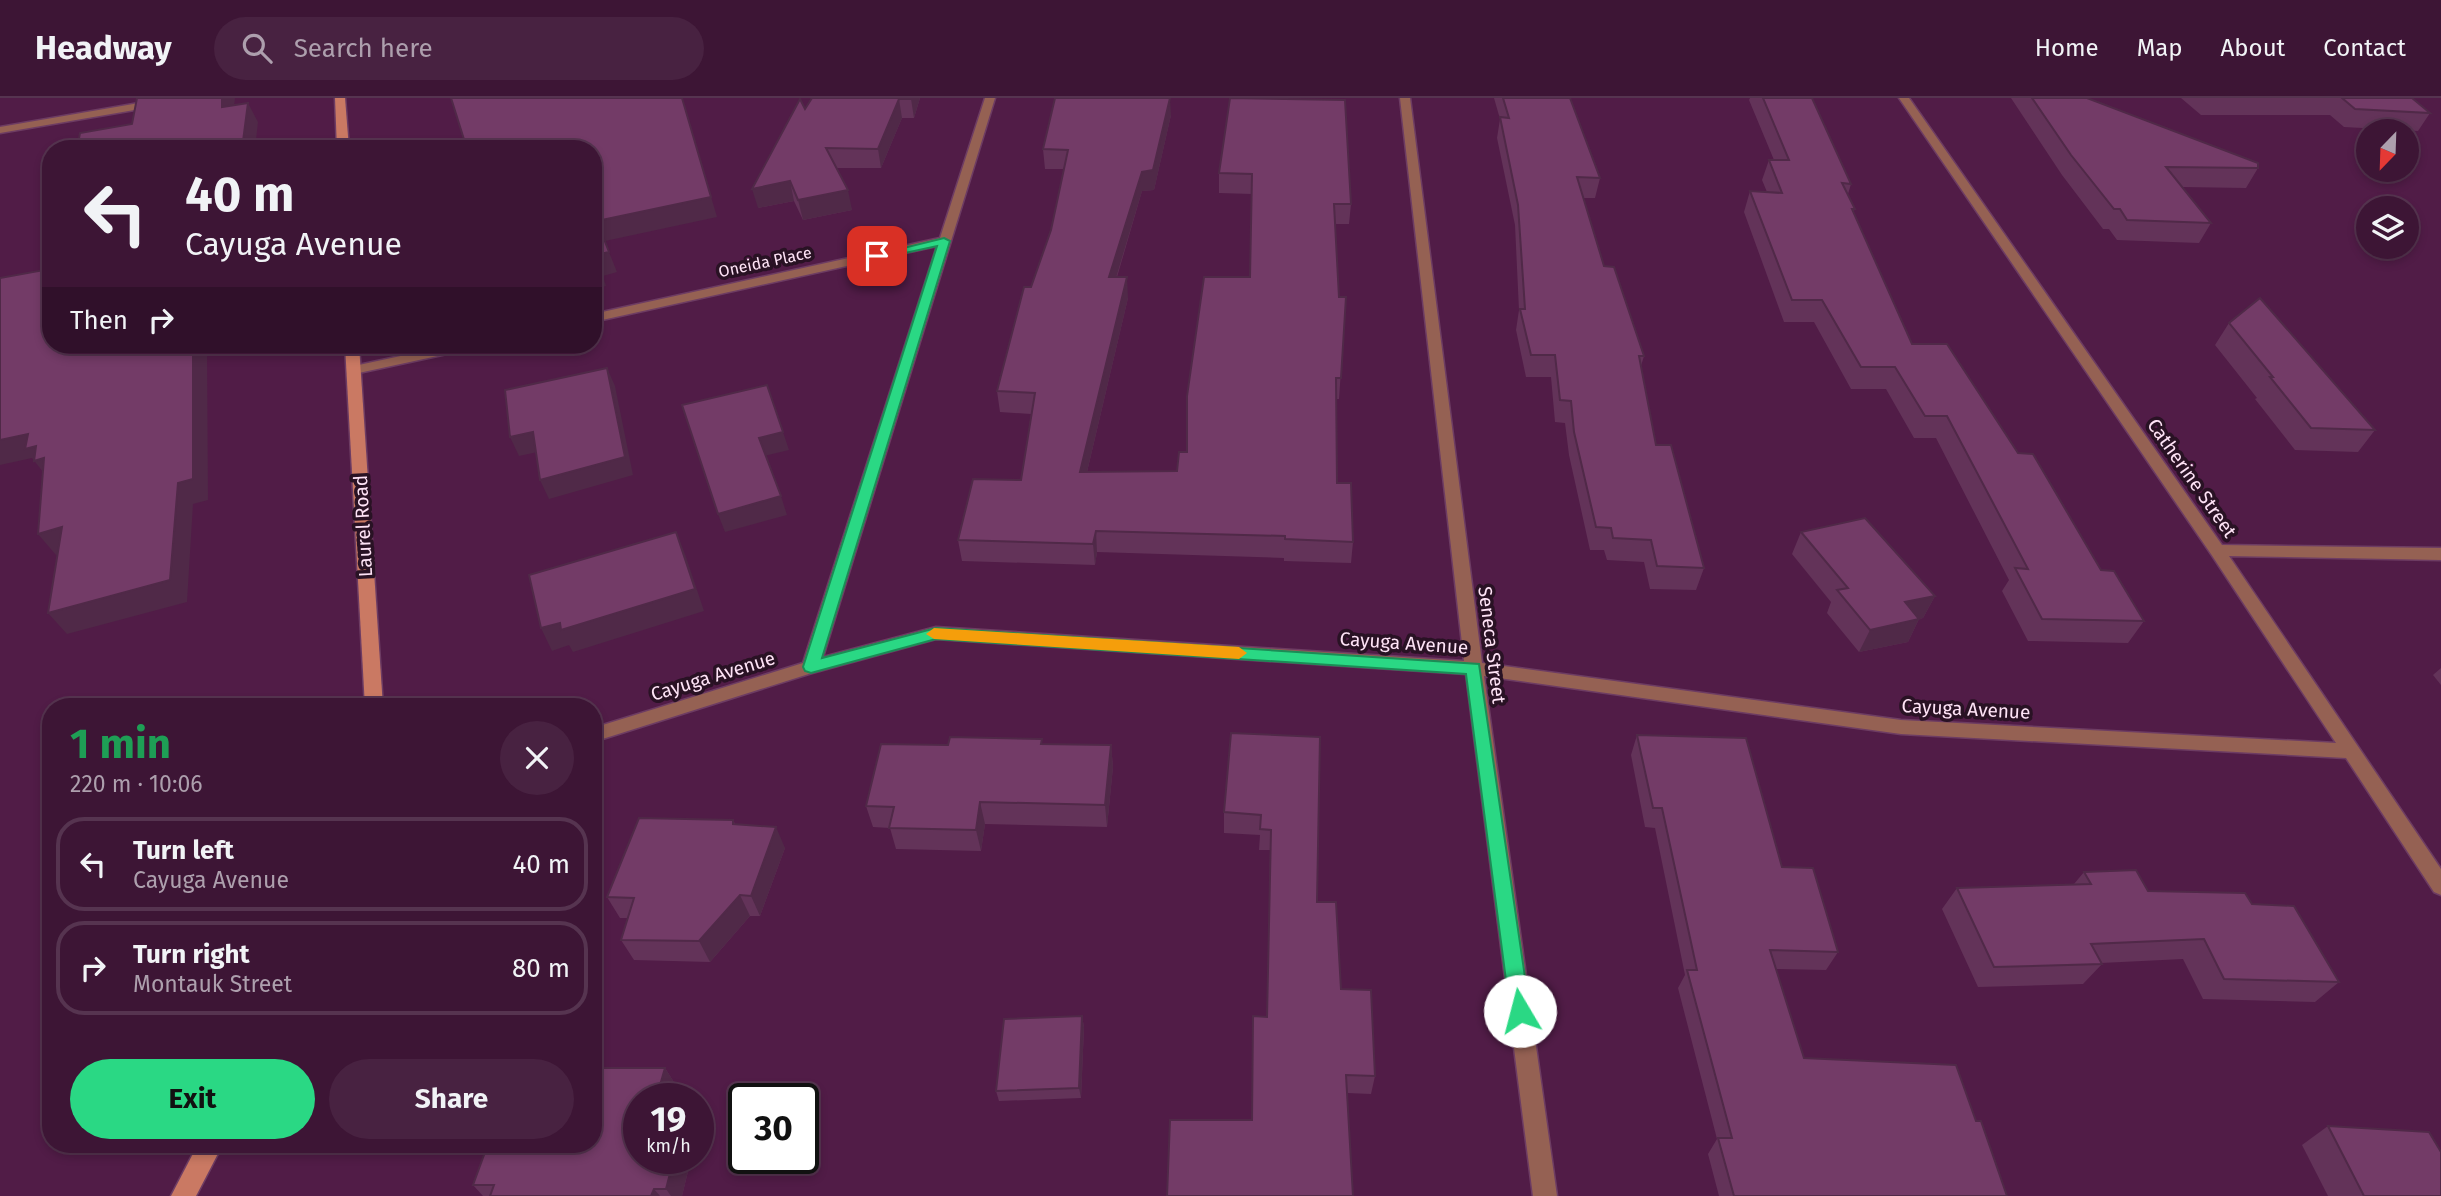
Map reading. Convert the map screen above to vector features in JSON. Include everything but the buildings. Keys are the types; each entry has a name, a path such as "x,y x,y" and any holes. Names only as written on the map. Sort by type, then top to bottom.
{"main road":[{"path":"340,98 342,140"},
{"name":"Laurel Road","path":"353,354 373,698"},
{"path":"183,1196 206,1153"}],"street":[{"path":"0,130 187,98"},
{"path":"811,667 990,98"},
{"name":"Seneca Street","path":"1405,98 1474,668 1545,1196"},
{"name":"Catherine Street","path":"1904,98 2217,550 2441,886"},
{"name":"Oneida Place","path":"602,316 944,241"},
{"path":"354,370 428,354"},
{"path":"2217,550 2441,554"},
{"name":"Cayuga Avenue","path":"602,732 811,667 936,633 1474,668 1901,727 2349,751"}],"slow traffic":[{"path":"934,634 1239,653"}],"route":[{"path":"877,256 944,241 811,667 936,633 1474,668 1520,1011"}]}
